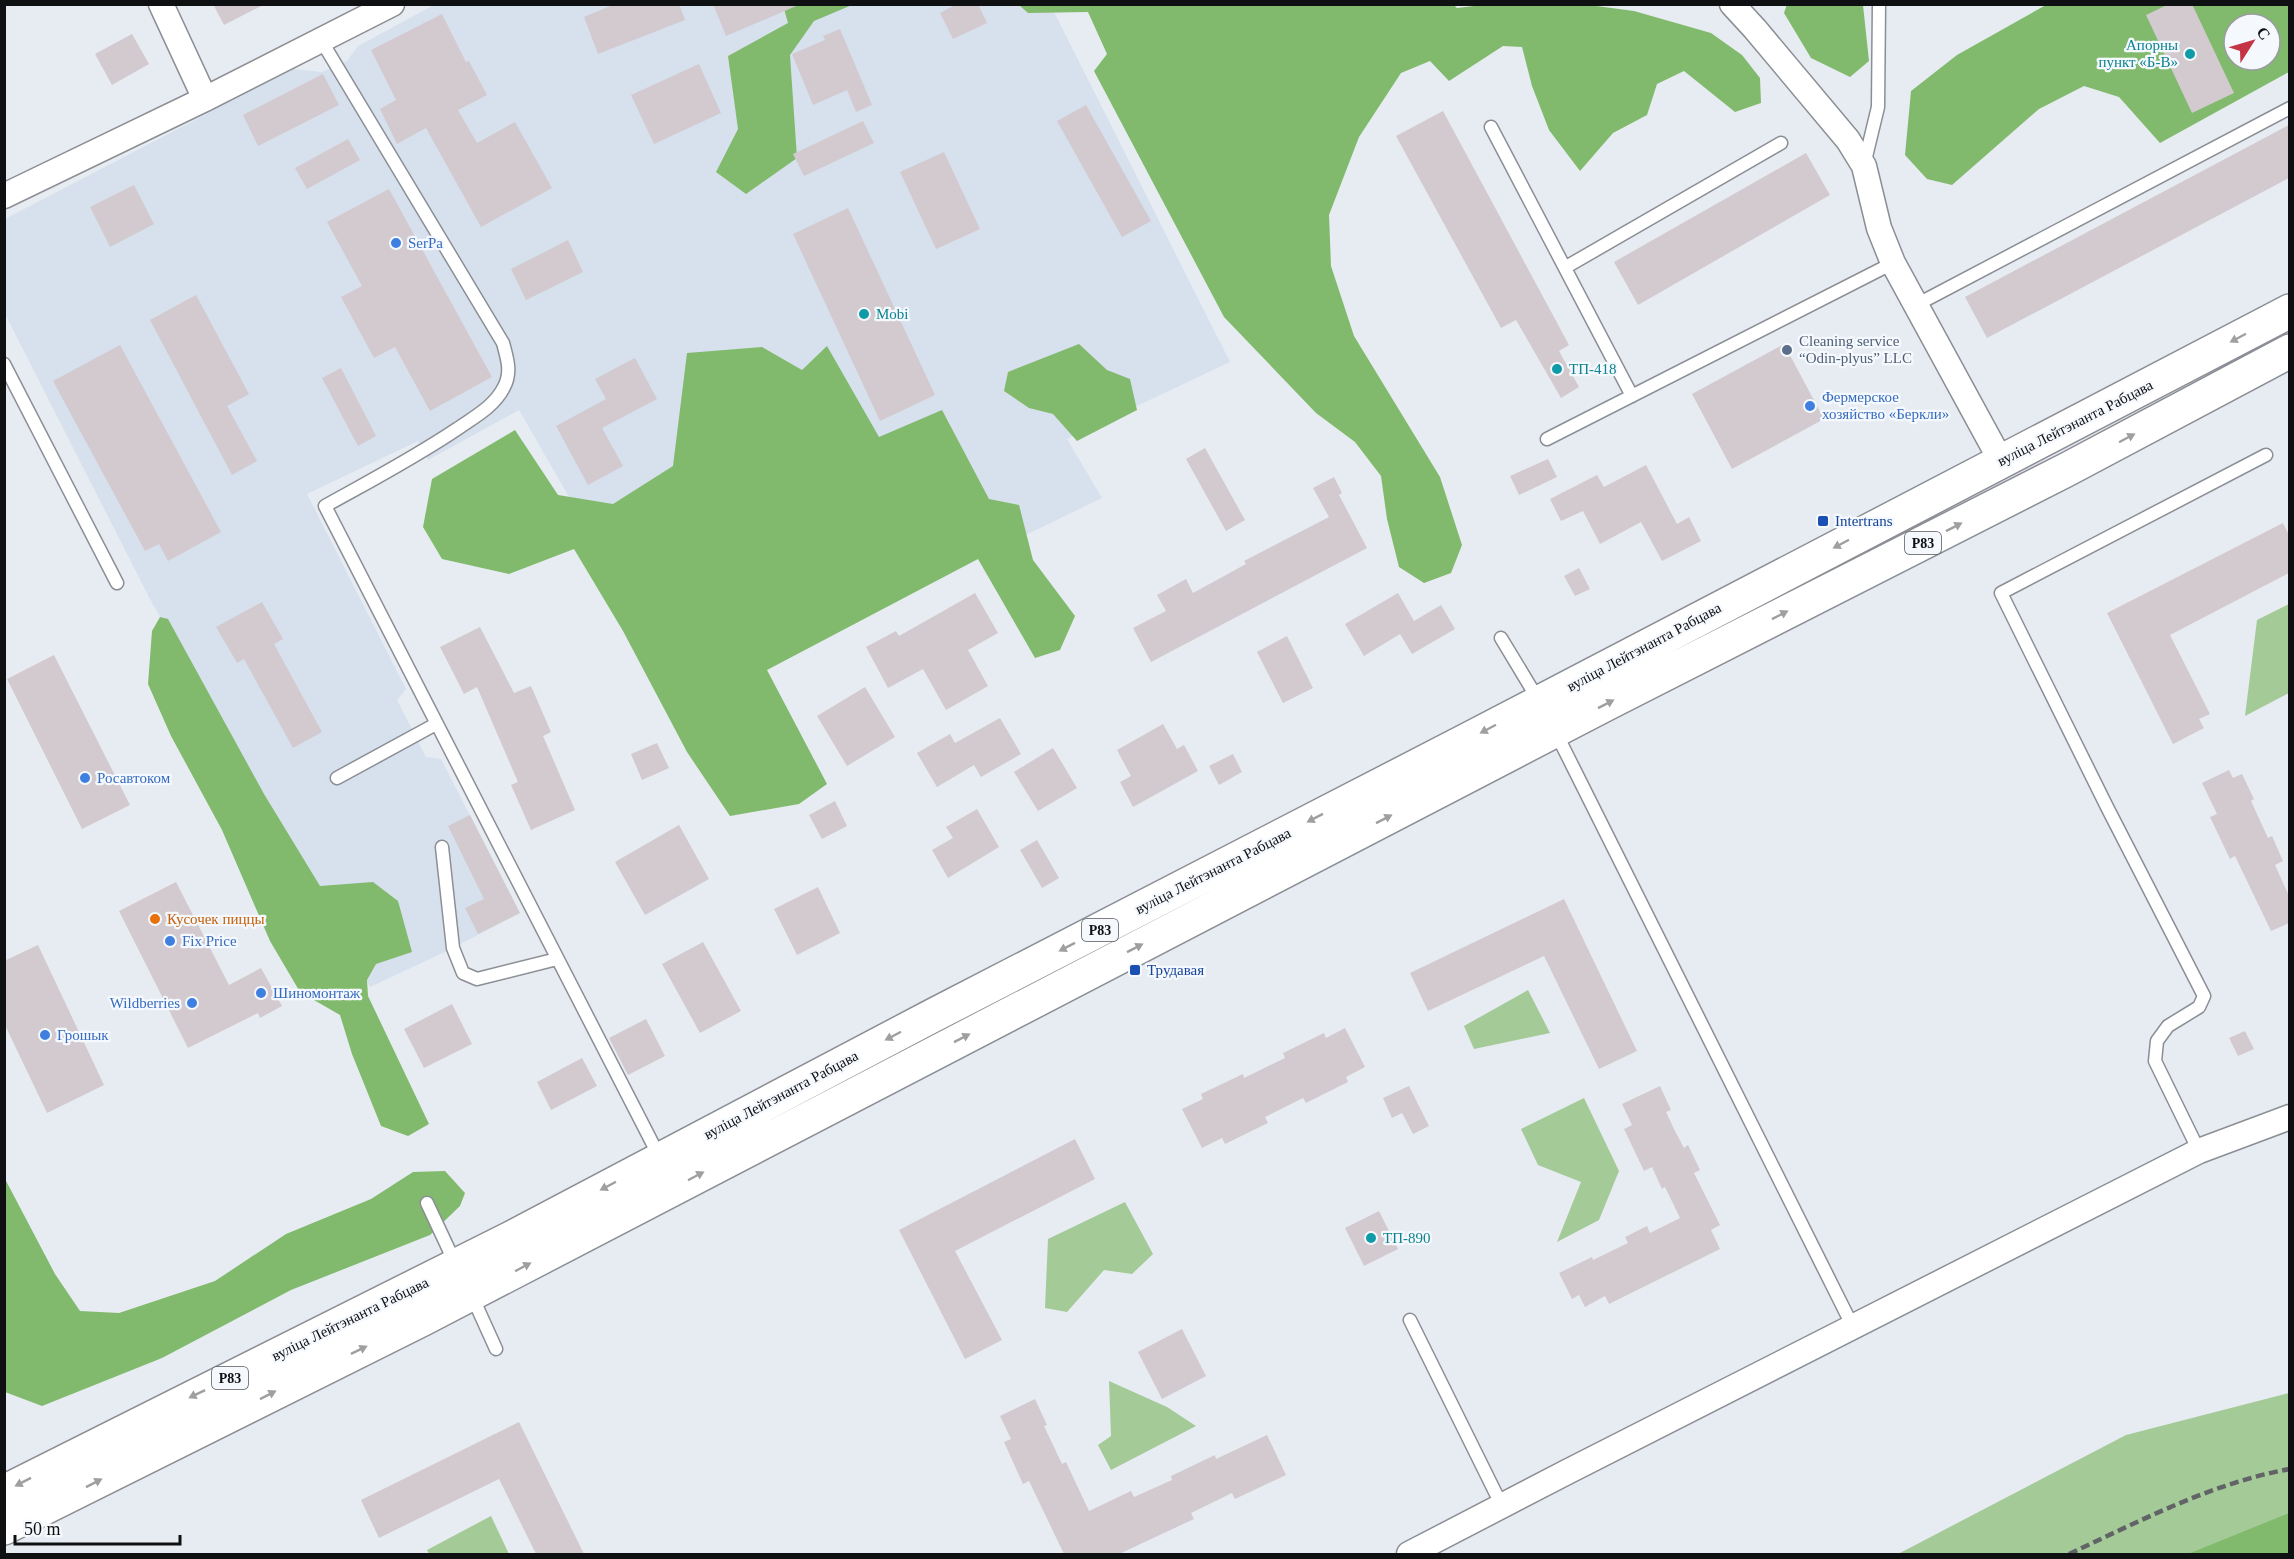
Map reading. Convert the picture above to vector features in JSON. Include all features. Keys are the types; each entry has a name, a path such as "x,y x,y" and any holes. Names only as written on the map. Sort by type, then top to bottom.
{"highway":[{"name":"вуліца Лейтэнанта Рабцава","path":"4,1528 464,1280 1547,716 2001,460 2289,311"},
{"name":"вуліца Лейтэнанта Рабцава","path":"4,1492 464,1280 660,1158 1547,716 2066,470 2289,351"}],"street":[{"path":"160,4 206,99"},
{"path":"4,196 206,99 392,4"},
{"path":"1732,4 1848,140 1864,166 1879,228 1893,263 2001,460"},
{"path":"1409,1554 2199,1151 2289,1117"}],"lane":[{"path":"1864,166 1878,107 1879,4"},
{"path":"321,40 503,343 509,364 505,385 494,403 423,452 325,506 660,1158"},
{"path":"1916,305 2289,108"},
{"path":"1491,127 1632,396"},
{"path":"1566,267 1781,142"},
{"path":"1547,438 1893,263"},
{"path":"4,364 117,583"},
{"path":"2199,1151 2155,1061 2157,1041 2168,1026 2199,1006 2204,996 2001,593 2266,455"},
{"path":"1501,638 1547,716 1853,1327"},
{"path":"337,778 436,724"},
{"path":"442,847 453,948 463,973 477,979 557,959"},
{"path":"427,1203 496,1349"},
{"path":"1410,1320 1502,1506"}],"shaded area":[{"path":"1050,4 1230,362 1067,439 1102,498 686,700 519,410 428,460 418,441 307,494 406,689 397,700 426,757 441,759 520,913 370,987 151,601 5,314 5,219 293,69 322,72 347,61 358,46 434,5"}],"green space":[{"path":"1491,4 1589,5 1634,11 1711,33 1742,55 1760,78 1761,103 1735,112 1684,71 1657,84 1647,115 1613,133 1580,171 1549,130 1532,86 1522,47 1503,46 1449,81 1430,61 1401,73 1359,137 1329,215 1331,266 1354,336 1440,477 1462,545 1451,573 1424,583 1399,567 1387,519 1381,476 1355,442 1316,413 1224,317 1094,71 1107,54 1088,12 1028,13 1019,5 1454,5 1457,8"},
{"path":"1787,4 1863,5 1869,61 1850,77 1811,58 1784,13"},
{"path":"783,5 852,5 814,21 790,55 797,158 746,194 716,172 738,129 728,56 788,23"},
{"path":"2046,5 2289,5 2289,72 2160,143 2119,97 2084,86 2039,109 1952,185 1927,179 1905,155 1911,91 1957,55"},
{"path":"1079,344 1107,370 1130,379 1137,410 1077,441 1053,414 1029,408 1004,391 1008,372"},
{"path":"827,346 879,437 942,410 989,499 1019,505 1033,560 1075,616 1060,650 1035,658 978,559 767,670 827,784 799,804 730,816 687,752 623,631 574,549 509,574 442,559 423,527 432,479 515,430 558,495 613,504 673,466 687,353 762,347 802,370"},
{"path":"2289,604 2289,693 2245,716 2257,620"},
{"path":"160,617 168,619 264,794 320,886 373,882 398,901 412,952 376,964 367,980 368,996 429,1124 408,1136 381,1126 352,1054 340,1015 300,992 270,941 222,830 171,736 148,684 152,631"},
{"path":"1528,990 1550,1033 1474,1049 1464,1026"},
{"path":"1584,1098 1619,1171 1599,1220 1557,1242 1581,1182 1538,1165 1521,1129"},
{"path":"445,1171 465,1193 460,1206 430,1235 291,1290 162,1358 42,1406 5,1392 4,1177 55,1274 80,1311 119,1313 215,1281 286,1234 371,1199 413,1172"},
{"path":"1125,1202 1153,1254 1132,1274 1104,1270 1067,1312 1045,1308 1048,1239"},
{"path":"1109,1381 1167,1407 1196,1426 1111,1470 1098,1445 1111,1436"},
{"path":"2289,1393 2289,1554 1898,1554 2126,1435"},
{"path":"2289,1513 2289,1554 2188,1554"},
{"path":"491,1516 509,1554 429,1554 427,1550"}],"building":[{"path":"213,4 265,4 224,25"},
{"path":"615,4 679,4 685,20 598,54 584,17"},
{"path":"713,4 801,4 726,36"},
{"path":"957,4 978,4 987,23 953,39 940,13"},
{"name":"Апорны пункт «Б-В»","path":"2169,4 2192,4 2222,72 2224,72 2234,93 2192,113 2146,15"},
{"path":"442,14 466,62 469,61 487,95 458,110 477,143 515,122 552,188 481,227 426,128 397,144 380,109 396,100 371,50"},
{"path":"840,29 872,105 856,112 847,90 813,105 792,54 825,40 823,36"},
{"path":"132,34 149,64 112,85 95,54"},
{"path":"699,64 721,113 654,144 631,95"},
{"path":"323,74 339,105 258,146 243,115"},
{"path":"1086,105 1151,221 1122,237 1057,121"},
{"path":"1443,111 1569,345 1559,351 1579,387 1561,398 1516,320 1501,328 1396,136"},
{"path":"863,121 874,143 804,176 793,154"},
{"path":"2289,125 2289,178 1987,338 1965,297"},
{"path":"348,139 360,160 307,189 295,168"},
{"path":"944,152 980,229 936,249 900,172"},
{"path":"1806,153 1830,195 1638,305 1614,262"},
{"path":"134,185 154,224 110,247 90,207"},
{"path":"389,189 492,377 430,411 395,347 374,358 341,297 362,286 327,222"},
{"name":"Mobi","path":"848,208 935,395 880,421 793,234"},
{"path":"568,240 583,272 526,300 511,269"},
{"path":"196,295 249,394 227,406 257,461 232,475 150,320"},
{"path":"1784,344 1824,419 1732,469 1692,394"},
{"path":"120,345 221,532 168,561 159,544 145,551 53,381"},
{"path":"635,358 657,399 602,428 623,466 588,485 556,426 606,399 595,379"},
{"path":"341,368 376,436 358,446 322,378"},
{"path":"1205,448 1245,520 1226,531 1186,459"},
{"path":"1548,459 1557,477 1519,495 1510,476"},
{"path":"1646,465 1677,524 1689,517 1701,541 1662,561 1641,522 1600,544 1583,511 1561,521 1550,499 1597,475 1604,487"},
{"path":"1334,477 1342,493 1339,495 1367,548 1151,662 1133,628 1166,611 1157,595 1186,579 1193,593 1246,564 1244,561 1329,517 1313,488"},
{"path":"2283,523 2289,535 2289,573 2170,635 2210,714 2199,719 2204,728 2173,744 2107,613"},
{"path":"1579,568 1590,589 1575,596 1564,576"},
{"path":"975,593 998,633 968,650 988,686 946,710 923,669 888,688 866,647 896,631 899,636"},
{"path":"1398,593 1414,621 1441,605 1455,629 1412,654 1400,634 1364,656 1345,624"},
{"path":"262,602 283,639 274,644 322,732 293,748 244,659 237,663 216,627"},
{"path":"480,627 514,693 531,686 551,732 543,736 575,810 531,830 511,785 518,782 477,687 464,694 440,647"},
{"path":"1287,636 1313,688 1283,703 1257,652"},
{"path":"54,655 130,805 82,829 7,679"},
{"path":"865,687 895,737 847,766 817,716"},
{"path":"1000,718 1021,754 981,777 974,765 937,787 917,753 950,734 955,743"},
{"path":"1163,724 1177,749 1184,745 1198,771 1133,807 1120,782 1131,776 1117,750"},
{"path":"657,743 669,768 642,780 631,754"},
{"path":"1053,748 1077,788 1038,811 1014,772"},
{"path":"1233,754 1242,772 1219,785 1209,766"},
{"path":"2229,770 2233,778 2242,774 2254,799 2251,801 2268,838 2272,836 2283,861 2275,865 2289,896 2289,923 2271,931 2235,856 2230,859 2210,817 2217,814 2202,783"},
{"path":"835,801 847,826 822,839 809,815"},
{"path":"977,809 999,847 948,878 932,850 953,838 946,827"},
{"path":"470,815 520,913 478,934 465,908 484,899 448,826"},
{"path":"679,825 709,879 645,915 615,862"},
{"path":"1037,840 1059,878 1042,888 1020,850"},
{"name":"Fix Price","path":"176,882 229,985 261,968 282,1006 260,1018 258,1013 188,1048 119,911"},
{"path":"818,887 840,933 797,955 774,909"},
{"path":"1564,899 1637,1051 1599,1069 1544,956 1428,1011 1410,973"},
{"path":"703,942 741,1011 700,1033 662,964"},
{"name":"Грошык","path":"38,945 104,1085 47,1113 4,1023 4,961"},
{"path":"452,1004 472,1044 424,1068 404,1029"},
{"path":"646,1019 665,1056 628,1075 609,1038"},
{"path":"1345,1028 1365,1067 1346,1077 1348,1082 1306,1103 1303,1098 1265,1117 1268,1123 1225,1144 1222,1138 1202,1148 1182,1109 1203,1099 1201,1094 1243,1074 1244,1078 1285,1058 1283,1053 1324,1033 1326,1038"},
{"path":"2245,1031 2254,1049 2238,1056 2229,1038"},
{"path":"582,1058 597,1086 551,1110 537,1082"},
{"path":"1409,1086 1429,1126 1413,1134 1402,1113 1392,1118 1383,1098"},
{"path":"1660,1086 1671,1110 1666,1112 1675,1131 1684,1148 1688,1145 1700,1170 1694,1173 1720,1225 1711,1230 1720,1249 1609,1304 1605,1296 1585,1307 1579,1295 1572,1299 1559,1273 1628,1243 1625,1237 1647,1226 1650,1233 1680,1218 1665,1187 1662,1189 1652,1167 1644,1171 1624,1129 1632,1125 1622,1104"},
{"path":"1075,1139 1095,1179 955,1251 1002,1340 965,1359 899,1230"},
{"name":"ТП-890","path":"1379,1211 1398,1249 1364,1266 1345,1228"},
{"path":"1182,1329 1206,1376 1162,1399 1138,1352"},
{"path":"1035,1399 1047,1425 1044,1426 1062,1464 1066,1462 1089,1511 1131,1491 1134,1497 1172,1480 1171,1476 1215,1455 1216,1459 1267,1435 1286,1475 1235,1499 1232,1493 1191,1513 1194,1519 1119,1554 1064,1554 1029,1481 1023,1484 1004,1442 1011,1439 1000,1416"},
{"path":"519,1422 584,1554 536,1554 499,1479 379,1538 361,1500"}],"railway":[{"path":"2069,1554 2205,1493 2261,1475 2290,1469"}],"place":[{"name":"Апорны пункт «Б-В»","path":"2190,54"},
{"name":"SerPa","path":"396,243"},
{"name":"Mobi","path":"864,314"},
{"name":"Cleaning service “Odin-plyus” LLC","path":"1787,350"},
{"name":"ТП-418","path":"1557,369"},
{"name":"Фермерское хозяйство «Беркли»","path":"1810,406"},
{"name":"Intertrans","path":"1823,521"},
{"name":"Росавтоком","path":"85,778"},
{"name":"Кусочек пиццы","path":"155,919"},
{"name":"Fix Price","path":"170,941"},
{"name":"Трудавая","path":"1135,970"},
{"name":"Шиномонтаж","path":"261,993"},
{"name":"Wildberries","path":"192,1003"},
{"name":"Грошык","path":"45,1035"},
{"name":"ТП-890","path":"1371,1238"}]}
